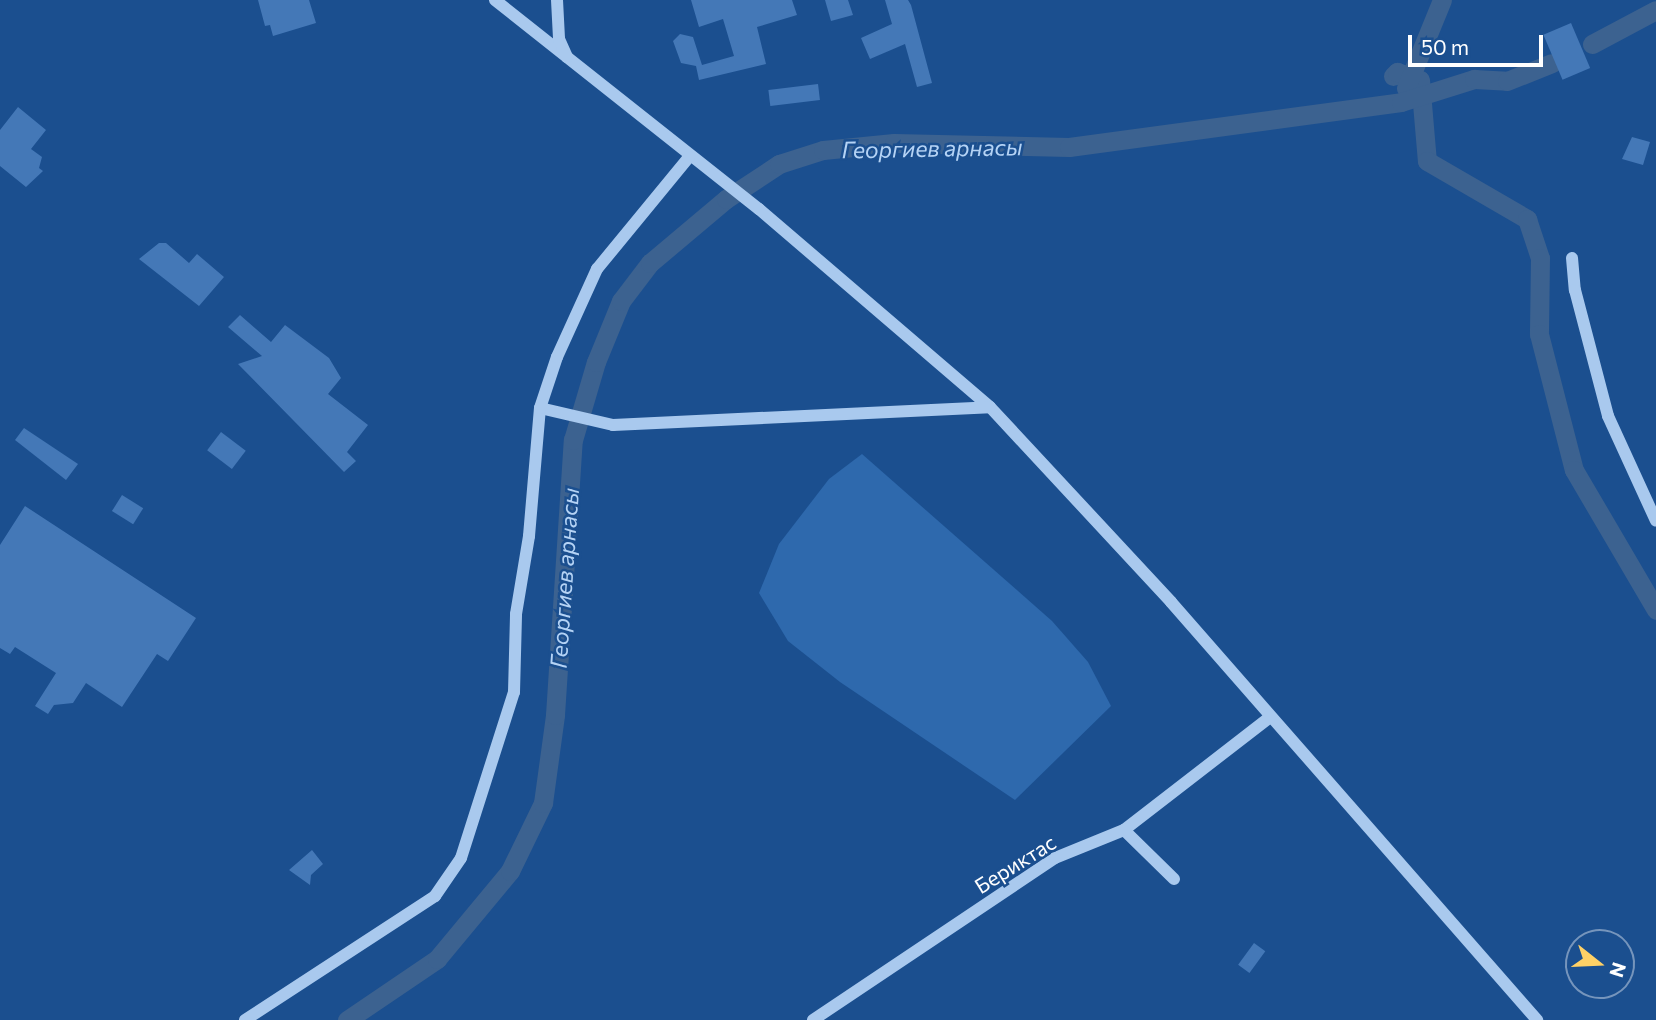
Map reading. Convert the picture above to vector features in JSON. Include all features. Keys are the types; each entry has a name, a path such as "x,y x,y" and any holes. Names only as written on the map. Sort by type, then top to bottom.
{"street":[{"path":"495,0 689,157 759,209 990,407 1128,554 1537,1020"},
{"path":"557,0 559,39 568,61"},
{"path":"245,1020 435,895 461,858 514,692 516,614 544,409 557,357 597,269 689,157"},
{"path":"1572,258 1575,290 1608,416 1656,521"},
{"path":"544,409 613,425 990,407"},
{"name":"Бериктас","path":"813,1020 1055,858 1125,830 1270,717"},
{"path":"1125,830 1174,879"}],"shaded area":[{"path":"862,454 1052,621 1088,662 1111,706 1015,800 840,682 788,641 759,593 779,544 829,479"}],"building":[{"path":"258,0 309,0 316,23 273,36 270,25 265,26"},
{"path":"691,0 792,0 797,15 757,27 766,64 699,80 696,66 681,63 673,41 680,34 693,37 702,65 734,56 723,19 699,27"},
{"path":"825,0 848,0 853,15 831,21"},
{"path":"885,0 908,0 911,5 932,83 917,87 905,44 870,59 861,38 892,24"},
{"path":"1571,23 1590,68 1563,80 1543,35"},
{"path":"818,84 820,100 770,106 768,90"},
{"path":"18,107 46,130 31,149 42,157 39,168 43,171 26,187 0,166 0,130"},
{"path":"1632,137 1650,142 1643,165 1622,159"},
{"path":"159,243 166,243 189,263 197,254 224,277 199,306 139,259"},
{"path":"240,315 271,342 285,325 329,358 341,378 328,394 368,425 347,452 356,461 344,472 238,364 262,356 228,327"},
{"path":"24,428 78,464 66,480 15,440"},
{"path":"221,432 246,451 232,469 207,450"},
{"path":"122,495 143,508 133,524 112,511"},
{"path":"25,506 196,618 168,661 157,654 122,707 86,683 73,703 54,705 48,714 35,706 56,673 15,647 10,654 0,648 0,545"},
{"path":"312,850 323,864 311,875 310,885 289,870"},
{"path":"1254,943 1265,951 1249,973 1238,965"}],"waterway":[{"path":"1406,88 1442,0"},
{"name":"Георгиев арнасы","path":"1592,44 1656,10"},
{"name":"Георгиев арнасы","path":"347,1020 437,959 510,871 543,803 555,715 573,440 596,362 621,301 650,263 726,199 779,164 823,150 894,143 1069,147 1401,102 1474,79 1507,81 1552,63"},
{"path":"1393,76 1397,72 1420,80 1427,161 1527,219 1540,258 1539,334 1574,470 1656,610"}]}
